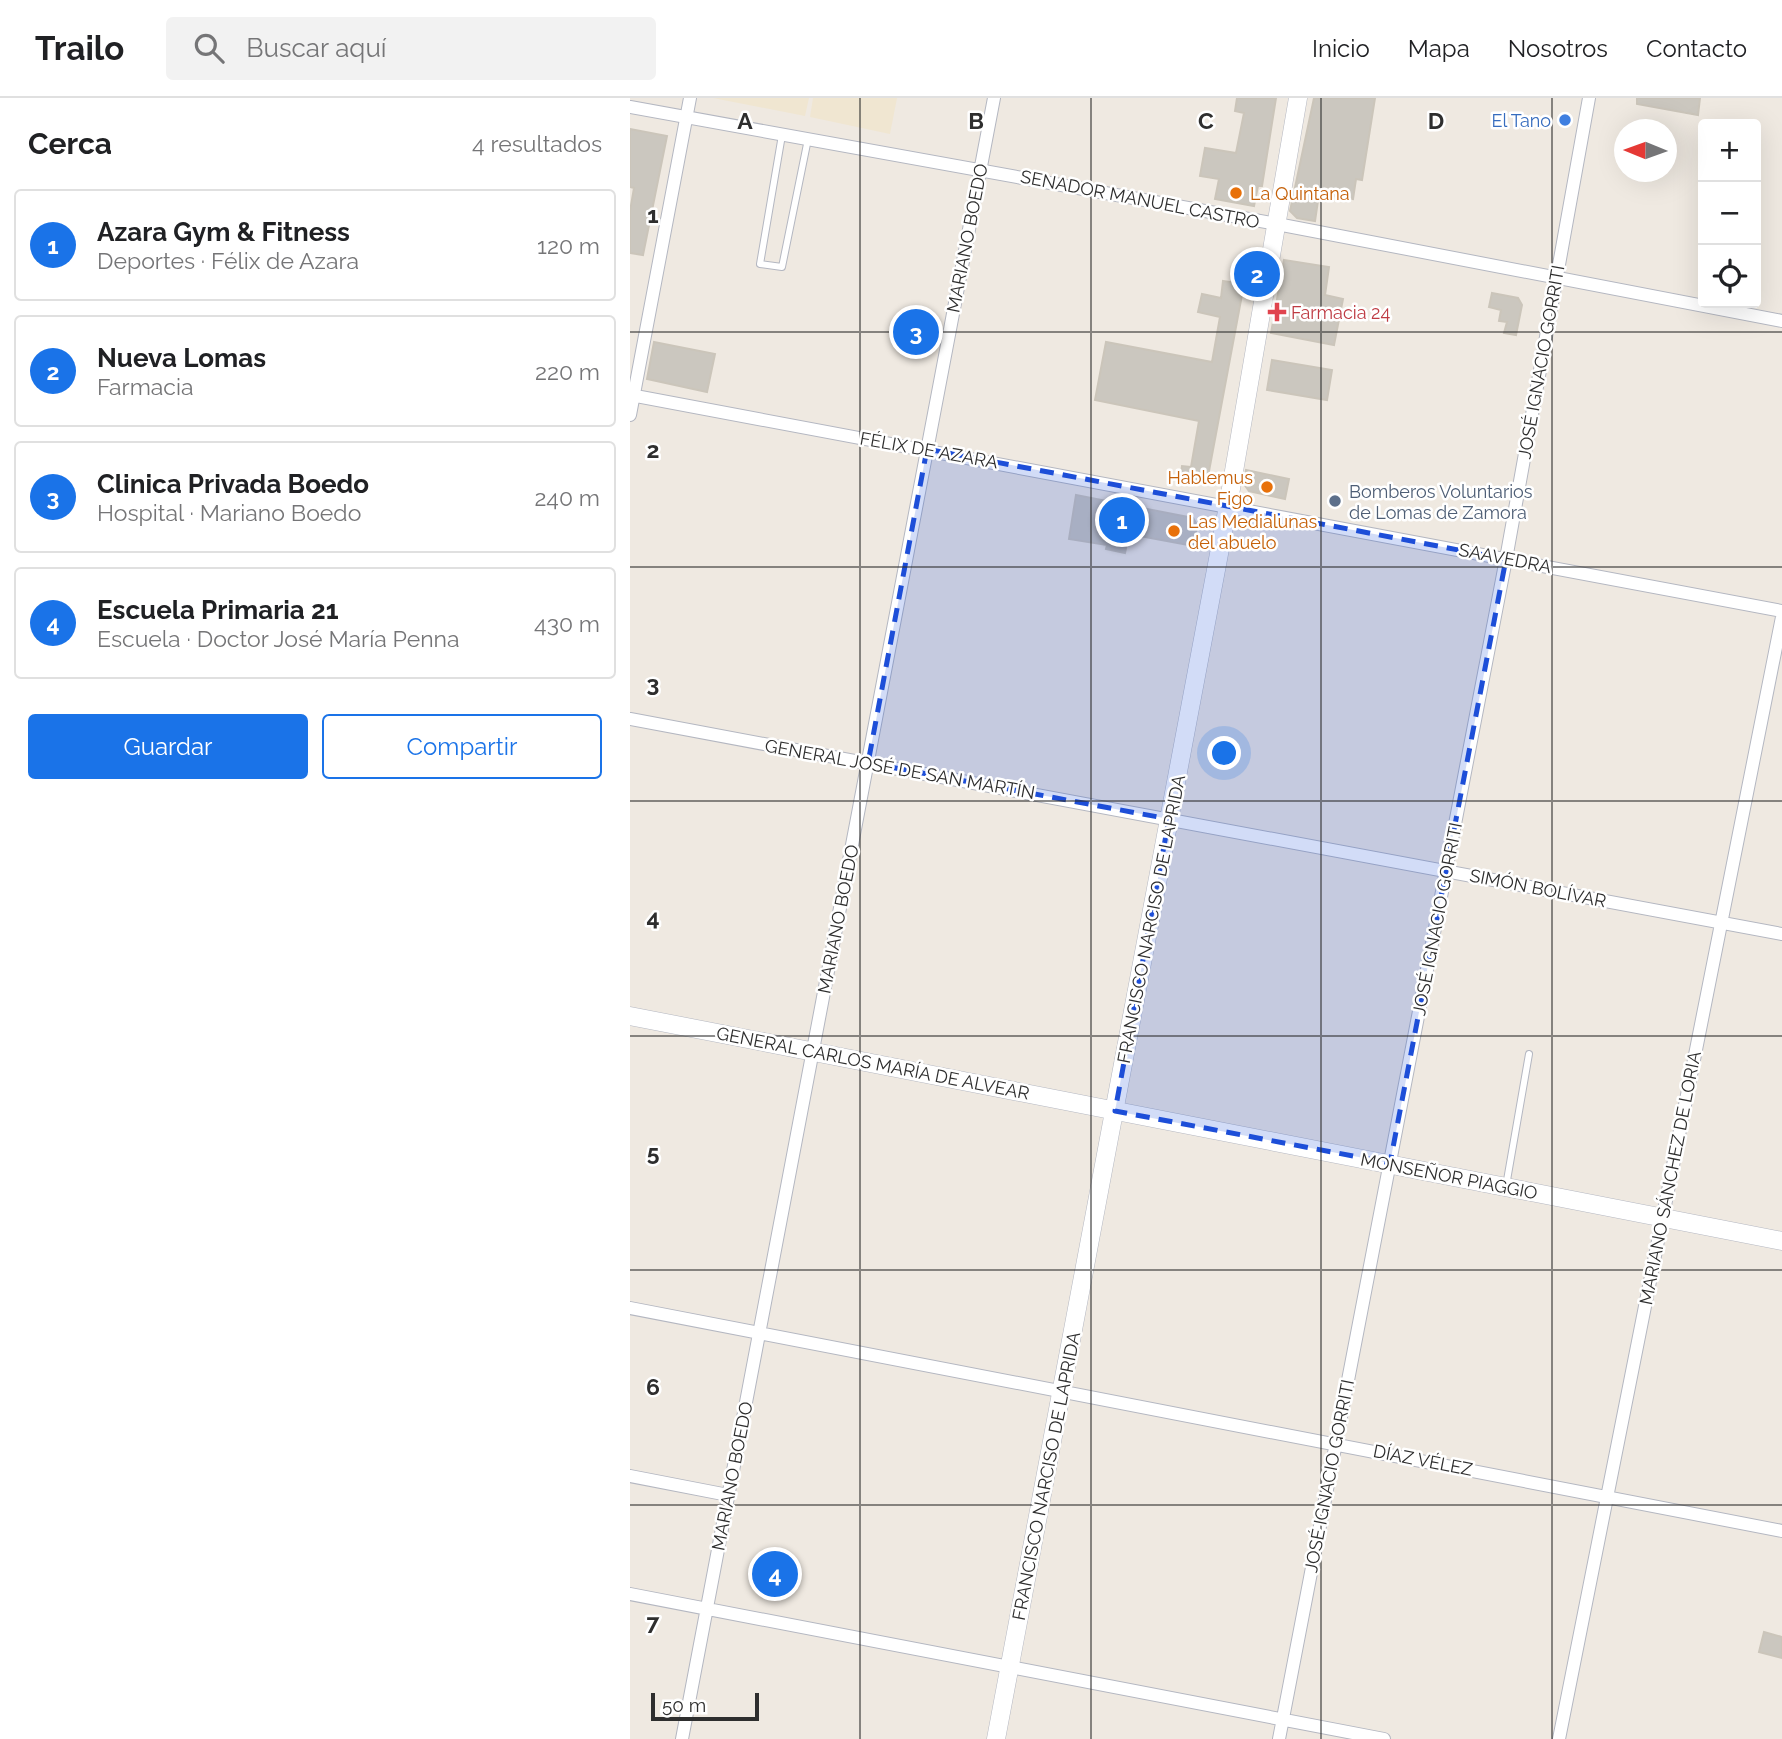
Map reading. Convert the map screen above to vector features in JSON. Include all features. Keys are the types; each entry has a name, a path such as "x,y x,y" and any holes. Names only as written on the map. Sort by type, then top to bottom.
{"street":[{"path":"630,415 690,98"},
{"name":"MARIANO BOEDO","path":"682,1739 994,98"},
{"name":"FRANCISCO NARCISO DE LAPRIDA","path":"996,1739 1228,506 1298,98"},
{"name":"JOSÉ IGNACIO GORRITI","path":"1279,1739 1506,559 1589,98"},
{"name":"SENADOR MANUEL CASTRO","path":"630,107 981,169 1782,321"},
{"name":"FÉLIX DE AZARA","path":"632,396 1228,506"},
{"name":"SAAVEDRA","path":"1228,506 1782,611"},
{"name":"MARIANO SÁNCHEZ DE LORIA","path":"1559,1739 1782,617"},
{"name":"GENERAL JOSÉ DE SAN MARTÍN","path":"630,719 1169,819"},
{"name":"SIMÓN BOLÍVAR","path":"1169,819 1782,934"},
{"name":"GENERAL CARLOS MARÍA DE ALVEAR","path":"630,1016 1115,1111"},
{"name":"MONSEÑOR PIAGGIO","path":"1115,1111 1782,1241"},
{"name":"DÍAZ VÉLEZ","path":"630,1308 1782,1531"},
{"path":"630,1476 728,1495"},
{"path":"630,1594 1384,1739"}],"lane":[{"path":"782,135 760,264 782,267 808,139"},
{"path":"1505,1188 1529,1054"}],"highlighted area":[{"path":"927,449 1506,559 1390,1163 1115,1111 1169,819 868,763"}],"shaded area":[{"path":"713,98 809,98 805,116"},
{"path":"813,98 897,98 890,134 810,117"}],"building":[{"path":"1237,98 1276,98 1262,186 1258,186 1254,206 1215,199 1219,179 1200,176 1205,148 1236,153 1244,113 1235,111"},
{"path":"1314,98 1375,98 1362,180 1356,179 1353,199 1319,194 1315,221 1297,218 1290,211"},
{"path":"1637,98 1700,98 1698,115 1637,104"},
{"path":"630,129 667,136 643,255 630,253 630,211 634,188 630,187"},
{"path":"1284,260 1329,267 1325,295 1343,299 1334,345 1271,333"},
{"path":"1223,281 1244,284 1207,482 1180,480 1182,466 1191,467 1199,421 1095,400 1106,342 1212,362 1220,317 1198,312 1202,294 1221,298"},
{"path":"1492,293 1518,298 1522,305 1516,335 1504,333 1507,322 1499,321 1501,310 1489,307"},
{"path":"654,342 715,354 707,392 647,379"},
{"path":"1272,360 1332,370 1327,400 1267,390"},
{"name":"Hablemus Figo","path":"1246,470 1289,479 1285,499 1249,491 1244,484"},
{"path":"1076,495 1193,518 1197,525 1194,546 1129,534 1125,553 1106,549 1107,545 1069,539"},
{"path":"1764,1632 1782,1637 1782,1658 1759,1652"}],"place":[{"name":"El Tano","path":"1565,120"},
{"name":"La Quintana","path":"1236,193"},
{"name":"Nueva Lomas","path":"1257,274"},
{"name":"Farmacia 24","path":"1277,312"},
{"name":"Clinica Privada Boedo","path":"916,332"},
{"name":"Hablemus Figo","path":"1267,487"},
{"name":"Bomberos Voluntarios de Lomas de Zamora","path":"1335,501"},
{"name":"Azara Gym & Fitness","path":"1122,520"},
{"name":"Las Medialunas del abuelo","path":"1174,531"},
{"name":"Escuela Primaria 21","path":"775,1574"}]}
